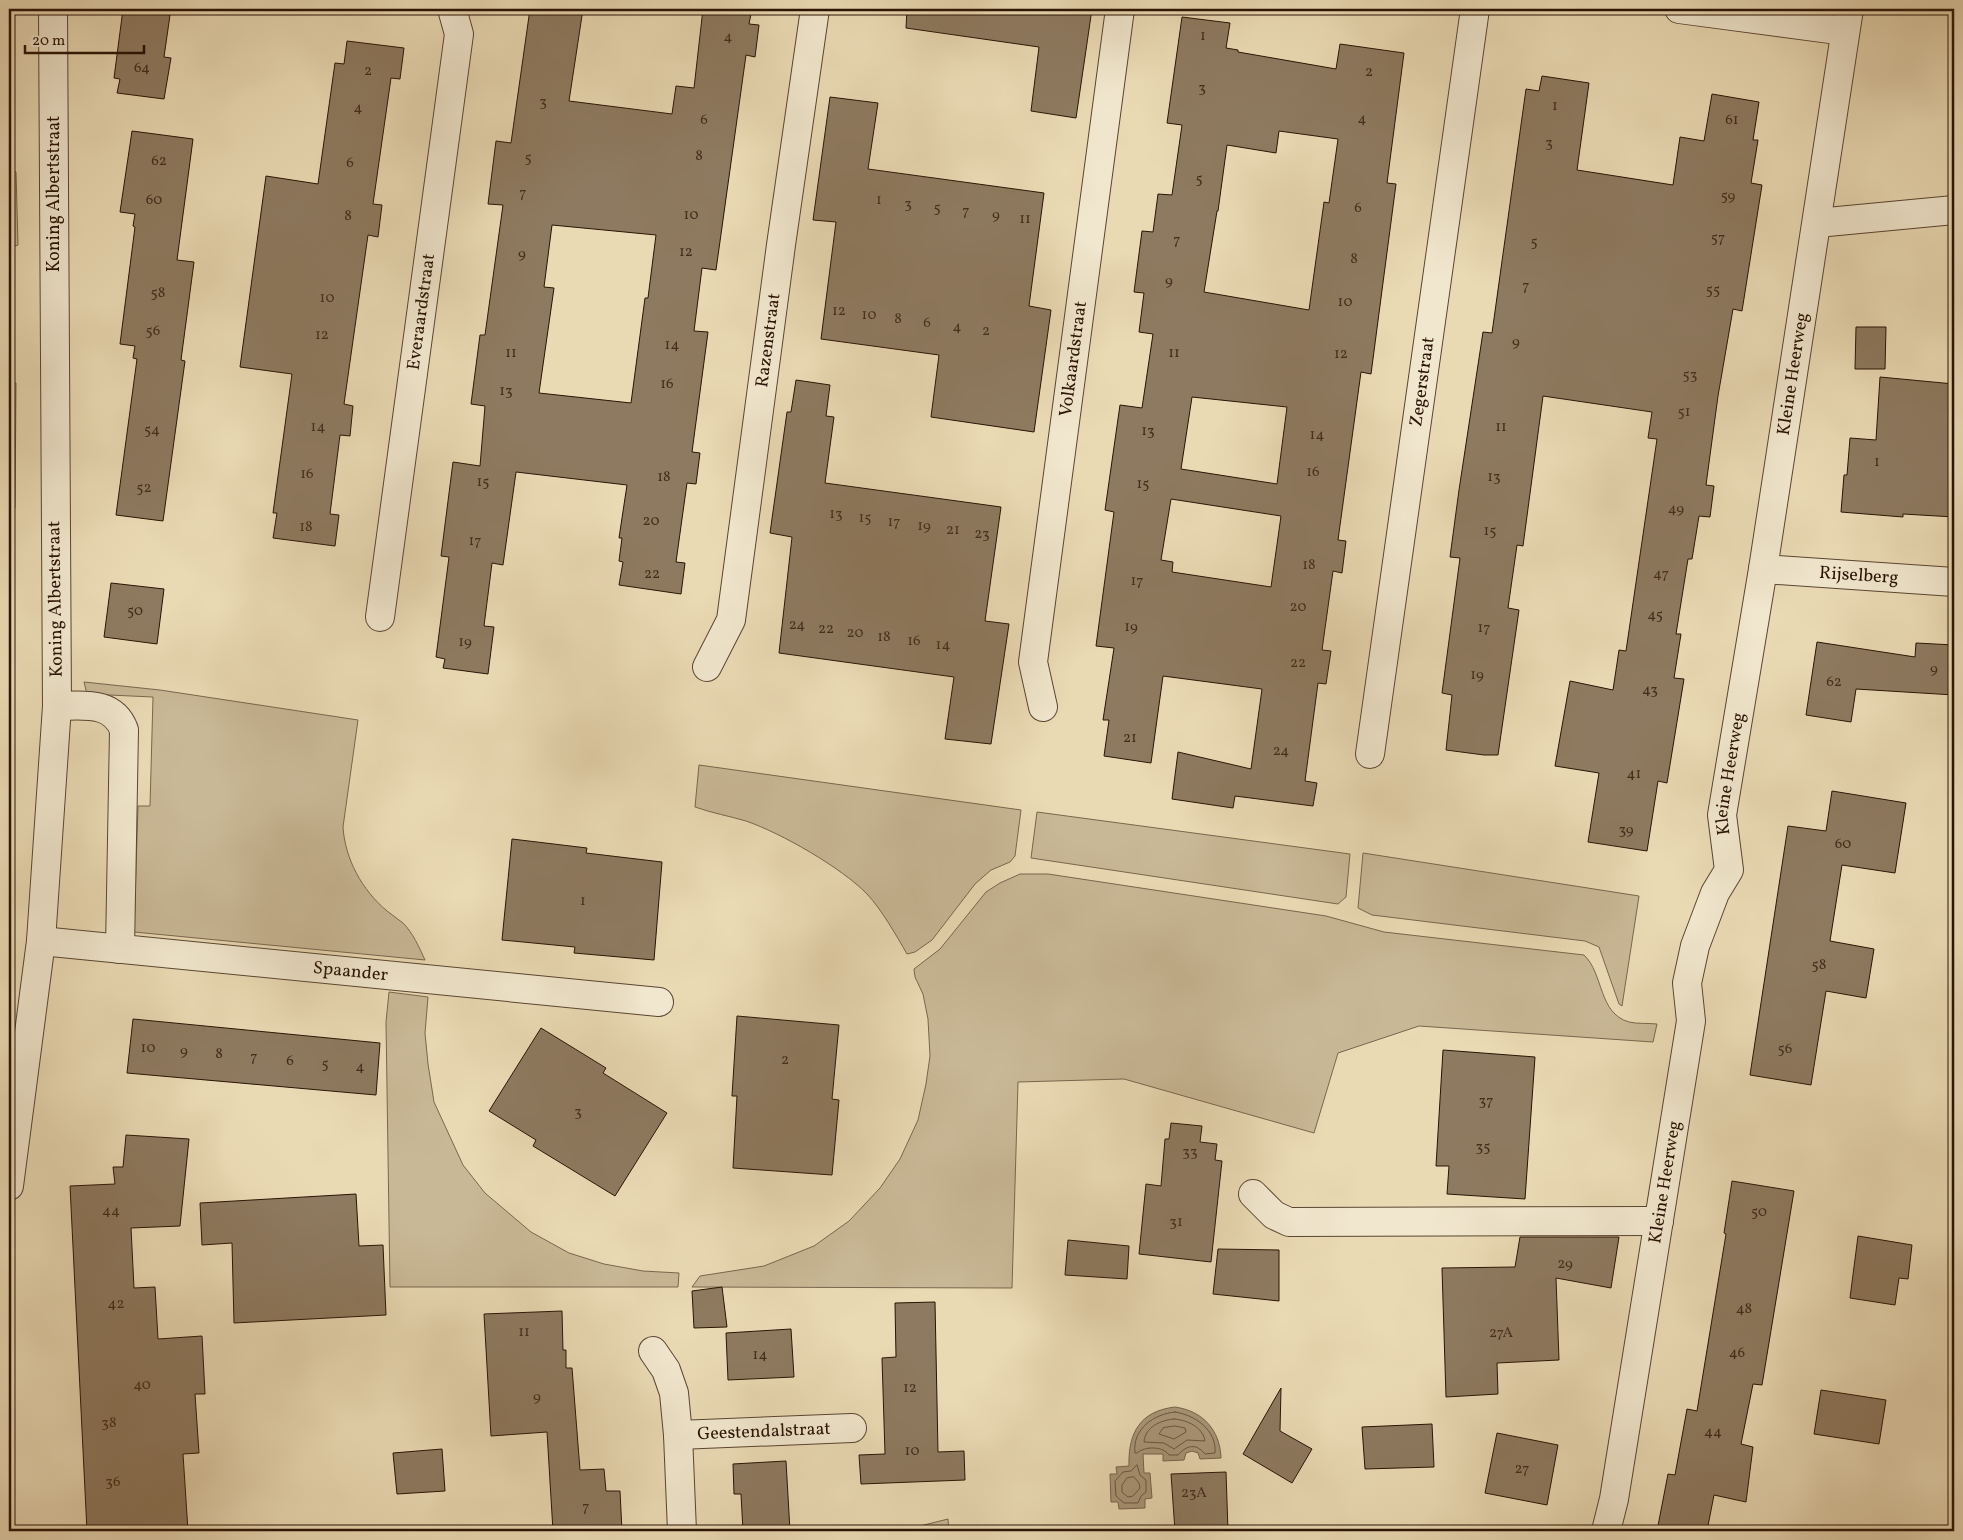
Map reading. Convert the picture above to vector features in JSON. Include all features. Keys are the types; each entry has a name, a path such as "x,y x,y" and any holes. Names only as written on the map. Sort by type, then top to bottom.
{"street":[{"name":"Koning Albertstraat","path":"9,1186 41,941 56,706 53,9"},
{"name":"Everaardstraat","path":"380,618 460,34 452,9"},
{"name":"Razenstraat","path":"706,667 731,620 781,245 815,9"},
{"name":"Volkaardstraat","path":"1043,707 1033,662 1120,9"},
{"name":"Zegerstraat","path":"1370,754 1475,9"},
{"path":"1679,9 1847,20"},
{"name":"Kleine Heerweg","path":"1606,1531 1614,1499 1691,1021 1687,983 1695,946 1715,894 1729,870 1722,815 1763,569 1847,20"},
{"path":"1817,224 1954,210"},
{"name":"Rijselberg","path":"1763,569 1954,582"},
{"path":"56,706 101,707 115,715 124,730 120,949"},
{"name":"Spaander","path":"41,941 659,1002"},
{"path":"1253,1194 1274,1216 1289,1222 1659,1221"},
{"name":"Geestendalstraat","path":"653,1351 666,1370 674,1393 678,1435 682,1531"},
{"name":"Geestendalstraat","path":"678,1435 852,1428"}],"shaded area":[{"path":"9,171 16,172 18,245 9,248"},
{"path":"16,383 15,508 9,509 9,385"},
{"path":"14,564 9,809 9,565"},
{"path":"84,682 160,690 358,720 343,827 347,851 356,873 370,894 407,927 416,940 425,960 134,932 138,806 150,806 153,697 87,694"},
{"path":"699,765 1021,810 1015,856 1010,862 991,870 975,884 932,940 915,952 907,954 873,900 842,873 810,852 776,834 746,821 695,807"},
{"path":"1037,812 1350,854 1346,897 1338,904 1031,858"},
{"path":"1363,853 1639,896 1622,1006 1619,1004 1599,947 1585,941 1372,915 1358,908"},
{"path":"1020,874 1048,874 1326,916 1384,932 1584,955 1595,972 1606,1002 1619,1017 1632,1023 1657,1024 1653,1042 1419,1026 1338,1053 1314,1133 1124,1079 1018,1082 1012,1288 692,1287 700,1276 764,1266 814,1246 849,1221 880,1188 900,1159 918,1120 926,1084 930,1056 928,1019 923,994 915,977 914,969 940,949 986,892"},
{"path":"389,992 428,997 425,1033 434,1102 463,1165 485,1193 531,1232 569,1253 604,1264 643,1271 679,1273 678,1287 390,1287 386,1022"},
{"path":"948,1519 949,1531 900,1531"}],"water":[{"path":"1175,1407 1194,1413 1208,1424 1217,1439 1221,1458 1200,1459 1198,1453 1192,1451 1186,1453 1184,1460 1163,1461 1163,1454 1143,1454 1144,1473 1150,1473 1152,1498 1145,1499 1145,1508 1119,1509 1118,1502 1111,1502 1110,1474 1117,1474 1116,1467 1129,1466 1131,1443 1138,1426 1153,1413"}],"building":[{"path":"123,9 170,15 164,57 171,58 164,99 117,93 120,79 114,78"},
{"path":"530,9 583,9 569,101 672,114 676,86 694,88 703,9 752,9 749,24 759,25 755,57 746,55 716,270 702,268 694,331 708,332 692,452 700,453 696,484 687,483 676,562 685,563 681,594 619,585 623,562 619,561 622,538 619,538 627,485 516,472 503,565 492,563 484,626 494,627 488,674 443,668 445,659 436,657 449,557 441,556 453,462 480,466 485,406 471,404 480,335 485,335 503,205 488,204 496,141 511,143","holes":["552,225 656,235 648,298 645,298 631,403 539,393 554,288 544,287"]},
{"path":"907,9 1092,9 1076,118 1031,111 1039,47 906,28"},
{"path":"1182,17 1230,23 1226,48 1238,50 1238,52 1336,69 1340,44 1404,53 1387,183 1396,184 1371,374 1361,372 1338,540 1346,541 1342,573 1333,571 1322,650 1331,651 1326,684 1318,683 1305,781 1317,783 1313,806 1235,796 1233,808 1172,799 1178,752 1251,769 1262,689 1163,676 1151,763 1104,756 1109,720 1103,720 1114,648 1096,646 1114,512 1105,510 1120,405 1142,408 1153,334 1139,332 1144,293 1134,292 1142,231 1153,232 1158,194 1172,195 1182,125 1167,123","holes":["1279,131 1338,139 1329,203 1324,202 1309,310 1204,292 1227,145 1276,153","1192,397 1287,407 1277,484 1181,469","1171,499 1281,516 1271,587 1172,572 1173,562 1161,560"]},
{"path":"347,41 404,48 400,79 391,78 373,204 382,205 378,237 368,235 344,404 353,406 350,436 340,435 330,514 339,515 335,546 273,538 277,513 273,513 292,374 240,367 266,176 318,184 335,63 344,64"},
{"path":"1542,76 1589,83 1577,170 1673,185 1680,137 1704,141 1712,94 1759,102 1753,140 1758,140 1751,183 1762,185 1742,311 1733,309 1718,396 1706,485 1714,486 1710,517 1699,516 1692,559 1688,559 1676,634 1681,634 1674,678 1684,679 1667,783 1658,781 1647,851 1588,842 1599,773 1555,766 1570,681 1613,690 1619,650 1626,651 1657,439 1648,438 1652,412 1543,396 1523,546 1517,545 1508,608 1519,610 1498,755 1446,750 1452,695 1442,693 1460,558 1450,557 1459,490 1483,332 1492,333 1526,89 1539,91"},
{"path":"830,97 878,103 868,169 1044,193 1029,306 1051,310 1034,432 931,417 939,355 821,339 836,222 813,220"},
{"path":"132,131 193,139 177,260 194,262 181,360 185,361 163,521 116,515 137,359 133,358 135,346 120,344 135,227 133,226 135,214 120,212"},
{"path":"1856,327 1886,327 1885,369 1855,369"},
{"path":"1880,377 1954,384 1949,465 1954,465 1954,517 1903,514 1903,517 1841,512 1850,438 1876,440"},
{"path":"796,380 830,385 826,416 834,417 825,483 1001,507 985,621 1009,624 991,744 945,739 954,677 779,653 792,537 770,533 787,412 791,412"},
{"path":"111,583 164,589 157,644 104,637"},
{"path":"1817,642 1915,657 1916,643 1954,645 1954,695 1856,689 1851,722 1806,715"},
{"path":"1832,791 1906,803 1895,873 1842,865 1830,941 1874,949 1866,998 1826,991 1811,1085 1750,1075 1788,826 1826,831"},
{"path":"512,839 587,848 586,853 662,862 654,960 574,953 575,947 502,940"},
{"path":"737,1016 839,1025 832,1099 839,1100 832,1175 733,1168 737,1096 732,1096"},
{"path":"133,1019 380,1043 376,1095 127,1073"},
{"path":"541,1028 606,1068 603,1073 667,1113 615,1196 533,1146 536,1140 489,1111"},
{"path":"1443,1050 1535,1057 1525,1199 1447,1194 1449,1166 1436,1166"},
{"path":"1171,1123 1202,1126 1200,1142 1217,1144 1215,1160 1222,1161 1211,1262 1139,1254 1146,1184 1161,1186 1165,1139 1169,1139"},
{"path":"126,1135 189,1139 180,1226 131,1228 134,1288 155,1287 158,1339 202,1336 205,1394 195,1394 199,1453 183,1454 188,1531 87,1531 70,1186 115,1184 113,1167 123,1167"},
{"path":"1732,1181 1794,1191 1762,1385 1753,1384 1741,1444 1753,1447 1746,1502 1714,1495 1707,1531 1657,1531 1668,1474 1675,1475 1687,1409 1697,1411 1726,1234 1724,1233"},
{"path":"356,1194 359,1246 383,1245 386,1315 234,1323 232,1243 202,1245 200,1203"},
{"path":"1858,1236 1912,1245 1908,1279 1899,1278 1895,1305 1850,1298"},
{"path":"1520,1237 1619,1237 1611,1288 1556,1278 1559,1360 1497,1363 1498,1394 1446,1397 1442,1268 1515,1267"},
{"path":"1068,1240 1129,1246 1127,1279 1065,1275"},
{"path":"1218,1249 1279,1250 1279,1301 1213,1294"},
{"path":"722,1287 727,1327 694,1328 692,1291"},
{"path":"935,1302 938,1452 964,1451 965,1480 861,1484 859,1455 885,1454 882,1358 896,1357 895,1303"},
{"path":"562,1311 563,1350 566,1350 566,1368 572,1368 580,1470 604,1469 606,1491 620,1491 622,1531 553,1531 547,1432 491,1436 484,1314"},
{"path":"791,1329 794,1377 728,1380 726,1333"},
{"path":"1281,1388 1280,1431 1312,1449 1292,1483 1243,1454"},
{"path":"1821,1390 1886,1400 1879,1444 1814,1434"},
{"path":"1432,1424 1434,1467 1365,1469 1362,1427"},
{"path":"1497,1433 1558,1445 1547,1505 1485,1493"},
{"path":"442,1449 445,1491 397,1494 393,1453"},
{"path":"786,1461 790,1531 743,1531 741,1494 734,1494 733,1464"},
{"path":"1226,1472 1228,1531 1175,1531 1171,1474"}]}
